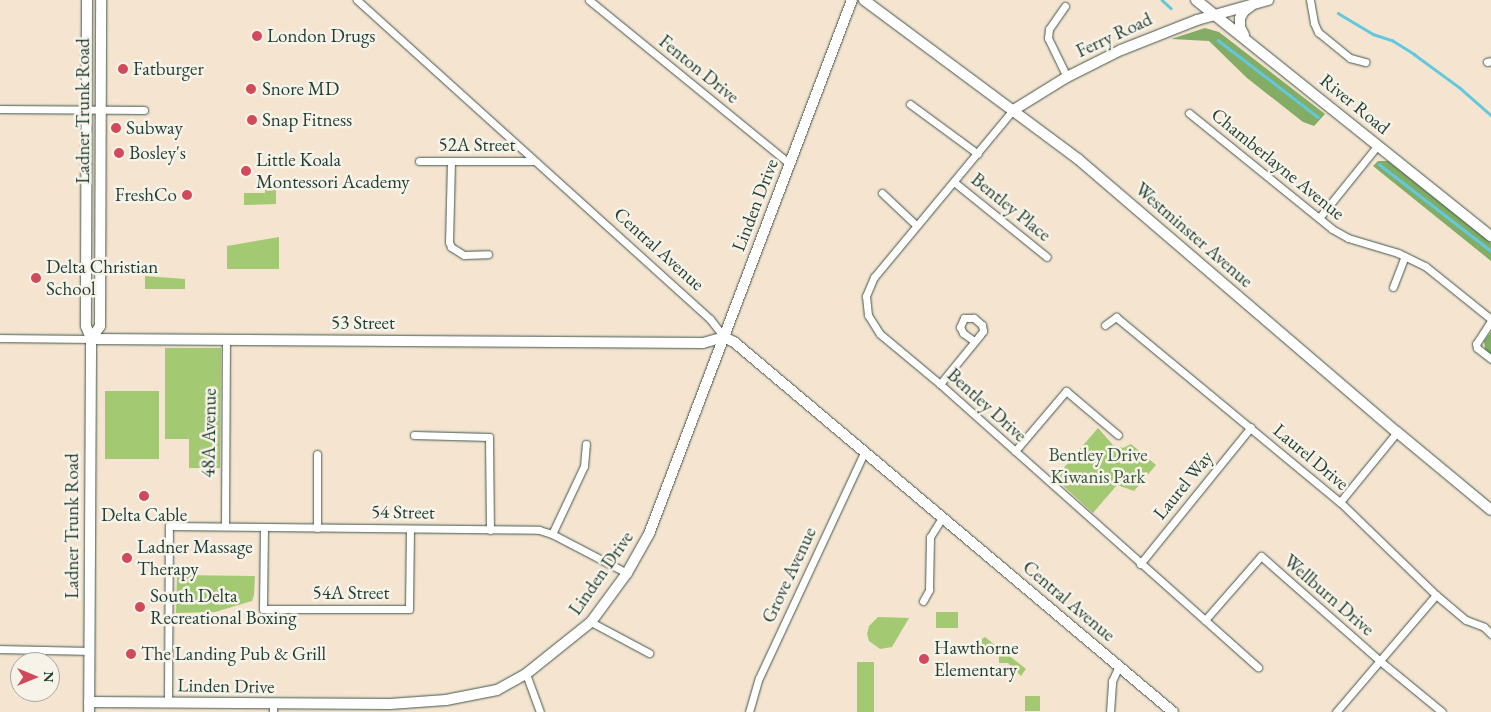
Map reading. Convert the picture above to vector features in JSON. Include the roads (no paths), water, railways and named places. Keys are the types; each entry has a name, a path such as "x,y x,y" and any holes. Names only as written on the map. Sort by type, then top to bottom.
{"street":[{"name":"Ladner Trunk Road","path":"87,0 86,326 91,339 89,707"},
{"name":"Ladner Trunk Road","path":"91,339 100,326 101,0"},
{"name":"Central Avenue","path":"357,0 710,319 724,337 734,342 1173,712"},
{"name":"Fenton Drive","path":"588,0 790,164"},
{"name":"Linden Drive","path":"89,707 168,702 273,708 446,700 497,690 526,674 591,622 627,573 649,534 852,0"},
{"name":"Westminster Avenue","path":"864,0 1078,159 1491,510"},
{"name":"River Road","path":"1196,0 1246,38 1491,236"},
{"path":"1310,0 1314,23 1318,32 1350,58 1365,62"},
{"path":"1246,38 1240,27 1240,18 1244,11 1263,1"},
{"name":"Ferry Road","path":"1012,111 1067,77 1158,34 1263,1"},
{"path":"1064,6 1048,29 1048,38 1067,77"},
{"path":"910,104 978,154"},
{"path":"0,109 144,110"},
{"name":"Bentley Drive","path":"1012,111 978,154 916,225 871,282 866,296 866,309 874,327 880,334 940,384 1140,564 1258,667"},
{"name":"Chamberlayne Avenue","path":"1188,113 1332,230 1348,238 1405,256 1425,266 1491,320 1476,344 1477,348 1491,359"},
{"path":"1319,218 1378,146"},
{"name":"52A Street","path":"419,161 534,161"},
{"path":"451,161 449,242 451,247 464,255 488,254"},
{"name":"Bentley Place","path":"954,182 1047,257"},
{"path":"882,193 916,225"},
{"path":"1393,287 1405,256"},
{"name":"Laurel Drive","path":"1105,325 1116,317 1340,502 1436,595 1466,620 1484,627 1491,634"},
{"name":"53 Street","path":"0,338 703,343 724,337"},
{"name":"48A Avenue","path":"225,526 226,340"},
{"path":"940,384 974,341"},
{"path":"1015,451 1066,391 1118,435"},
{"name":"Laurel Way","path":"1140,564 1251,427"},
{"path":"1340,502 1397,432"},
{"path":"414,435 489,436 490,530"},
{"path":"552,534 584,466 586,444"},
{"name":"Grove Avenue","path":"749,712 759,678 864,453"},
{"path":"317,454 317,528"},
{"path":"923,601 929,590 930,537 942,518"},
{"name":"54 Street","path":"168,702 169,526 539,530 552,534 627,573"},
{"name":"54A Street","path":"264,527 263,608 409,609 410,529"},
{"name":"Wellburn Drive","path":"1205,620 1260,556 1380,661 1442,712"},
{"path":"1336,712 1436,595"},
{"path":"591,622 649,653"},
{"path":"0,650 89,651"},
{"path":"1110,712 1112,682 1119,666"},
{"path":"526,674 540,712"}],"waterway":[{"path":"1162,0 1171,8"},
{"path":"1338,13 1373,34 1392,40 1414,54 1459,87 1491,115"},
{"path":"1218,40 1318,117"},
{"path":"1379,164 1491,251"}],"place":[{"name":"London Drugs","path":"257,36"},
{"name":"Fatburger","path":"123,69"},
{"name":"Snore MD","path":"251,89"},
{"name":"Snap Fitness","path":"252,120"},
{"name":"Subway","path":"116,128"},
{"name":"Bosley's","path":"119,153"},
{"name":"Little Koala Montessori Academy","path":"246,171"},
{"name":"FreshCo","path":"187,195"},
{"name":"Delta Christian School","path":"36,278"},
{"name":"Delta Cable","path":"144,496"},
{"name":"Ladner Massage Therapy","path":"127,558"},
{"name":"South Delta Recreational Boxing","path":"140,607"},
{"name":"The Landing Pub & Grill","path":"131,654"},
{"name":"Hawthorne Elementary","path":"924,659"}],"park label":[{"name":"Bentley Drive Kiwanis Park","path":"1098,466"}]}
